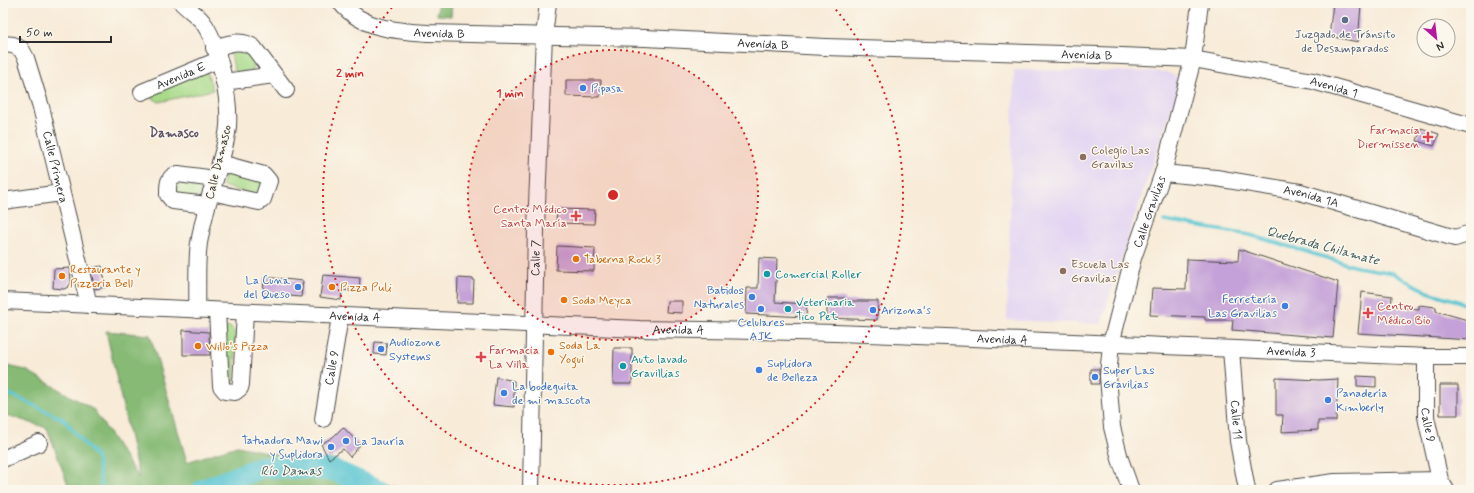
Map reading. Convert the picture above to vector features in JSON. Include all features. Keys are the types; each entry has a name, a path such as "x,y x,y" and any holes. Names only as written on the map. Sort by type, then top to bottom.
{"street":[{"name":"Calle Damasco","path":"182,3 202,21 210,34 224,82 228,107 228,126 199,245 197,310"},
{"name":"Avenida B","path":"341,3 347,11 374,26 405,31 645,38 824,47 1194,59"},
{"name":"Calle 7","path":"531,490 534,324 544,36 548,3"},
{"name":"Calle Gravilias","path":"1132,490 1120,459 1112,427 1108,376 1111,344 1133,258 1163,173 1194,59 1200,3"},
{"name":"Avenida E","path":"142,92 238,42 249,44 254,48 286,90"},
{"name":"Calle Primera","path":"3,44 13,45 21,49 26,58 40,106 89,305"},
{"name":"Avenida 1","path":"1194,59 1313,81 1471,126"},
{"path":"224,82 274,74"},
{"path":"211,192 259,202 264,199 269,181 264,176 220,163"},
{"name":"Avenida 1A","path":"1163,173 1216,178 1300,192 1455,238 1471,233"},
{"path":"3,201 61,193"},
{"name":"Avenida A","path":"3,301 639,329 729,330 1111,344"},
{"path":"217,311 220,386 225,391 235,392 242,384 245,312"},
{"name":"Calle 9","path":"323,419 340,317"},
{"name":"Avenida 3","path":"1111,344 1426,357 1471,357"},
{"name":"Calle 11","path":"1231,349 1238,441 1247,490"},
{"name":"Calle 9","path":"1426,357 1426,417 1443,485"},
{"path":"3,459 39,443"},
{"path":"1277,490 1335,482 1443,485"}],"shaded area":[{"name":"Colegio Las Gravilas","path":"1014,70 1166,72 1177,77 1176,94 1101,324 1007,320"}],"green space":[{"path":"438,3 452,3 451,16 437,15"},
{"path":"246,48 255,58 253,71 235,73 230,50"},
{"path":"206,70 213,90 159,102 151,97 155,90"},
{"path":"226,172 263,183 259,196 222,186"},
{"path":"175,181 202,183 201,198 173,195"},
{"path":"225,327 230,327 236,333 234,383 230,384 226,384"},
{"path":"106,331 150,335 187,462 237,446 359,471 404,490 70,490 47,428 3,414 3,365 26,370 94,410 139,479"}],"building":[{"name":"Juzgado de Tránsito de Desamparados","path":"1333,3 1361,5 1358,42 1329,36"},
{"name":"Pipasa","path":"566,80 601,80 600,97 566,96"},
{"name":"Farmacia Diermissen","path":"1421,128 1439,134 1434,146 1417,141"},
{"name":"Centro Médico Santa María","path":"557,209 595,210 594,224 556,223"},
{"name":"Taberna Rock 3","path":"557,246 595,248 594,271 556,270"},
{"name":"Ferretería Las Gravilias","path":"1239,249 1338,282 1333,338 1232,330 1233,320 1205,320 1205,317 1150,315 1152,288 1186,289 1187,259 1238,261"},
{"path":"759,258 777,259 775,302 807,304 806,317 746,314 747,288 758,288"},
{"path":"102,266 106,287 95,289 90,268"},
{"name":"Restaurante y Pizzeria Bell","path":"70,268 71,283 68,287 64,289 53,288 54,269"},
{"name":"Pizza Puli","path":"323,275 360,278 359,292 342,290 341,300 320,297"},
{"path":"264,277 303,281 301,297 278,295 278,297 263,295"},
{"path":"458,278 474,279 473,303 457,303"},
{"path":"1362,292 1392,296 1391,307 1419,309 1419,305 1436,307 1436,311 1471,321 1471,340 1358,333"},
{"path":"827,298 845,298 845,301 878,301 877,320 827,318"},
{"path":"667,301 682,301 682,313 666,312"},
{"name":"Willo's Pizza","path":"183,330 209,332 210,355 183,355"},
{"name":"Audiozone Systems","path":"375,342 387,343 386,355 374,354"},
{"name":"Auto lavado Gravillias","path":"614,348 632,348 632,384 613,384"},
{"name":"Super Las Gravilias","path":"1091,369 1099,369 1099,384 1091,384"},
{"path":"1357,376 1376,377 1376,387 1357,386"},
{"name":"La bodeguita de mi mascota","path":"496,377 514,381 514,407 493,405"},
{"path":"1276,378 1319,380 1338,379 1336,421 1318,421 1318,430 1282,432 1283,415 1276,415"},
{"path":"1440,385 1458,385 1458,415 1440,415"},
{"path":"343,427 360,445 350,457 343,449 329,459 321,444 333,437"}],"waterway":[{"name":"Quebrada Chilamate","path":"1164,221 1250,235 1357,267 1393,273 1428,292 1458,301 1471,308"},
{"path":"3,391 63,419 97,458 102,490"},
{"name":"Río Damas","path":"203,490 262,467 333,470 379,490"}],"place":[{"name":"Juzgado de Tránsito de Desamparados","path":"1345,20"},
{"name":"Pipasa","path":"583,88"},
{"name":"Farmacia Diermissen","path":"1428,137"},
{"name":"Colegio Las Gravilas","path":"1083,157"},
{"name":"Centro Médico Santa María","path":"576,216"},
{"name":"Taberna Rock 3","path":"576,259"},
{"name":"Escuela Las Gravilias","path":"1063,271"},
{"name":"Comercial Roller","path":"767,274"},
{"name":"Restaurante y Pizzeria Bell","path":"62,276"},
{"name":"La Cuna del Queso","path":"298,287"},
{"name":"Pizza Puli","path":"332,287"},
{"name":"Batidos Naturales","path":"752,297"},
{"name":"Soda Meyca","path":"564,300"},
{"name":"Ferretería Las Gravilias","path":"1285,306"},
{"name":"Celulares AJK","path":"761,309"},
{"name":"Veterinaria Tico Pet","path":"788,309"},
{"name":"Arizona's","path":"873,310"},
{"name":"Centro Médico Bio","path":"1368,313"},
{"name":"Willo's Pizza","path":"198,346"},
{"name":"Audiozone Systems","path":"381,349"},
{"name":"Soda La Yogui","path":"551,352"},
{"name":"Farmacia La Villa","path":"481,357"},
{"name":"Auto lavado Gravillias","path":"623,366"},
{"name":"Suplidora de Belleza","path":"759,370"},
{"name":"Super Las Gravilias","path":"1095,377"},
{"name":"La bodeguita de mi mascota","path":"504,393"},
{"name":"Panadería Kimberly","path":"1328,400"},
{"name":"La Jauría","path":"346,441"},
{"name":"Tatuadora Mawi y Suplidora","path":"331,447"}],"district":[{"name":"Damasco","path":"174,132"}]}
